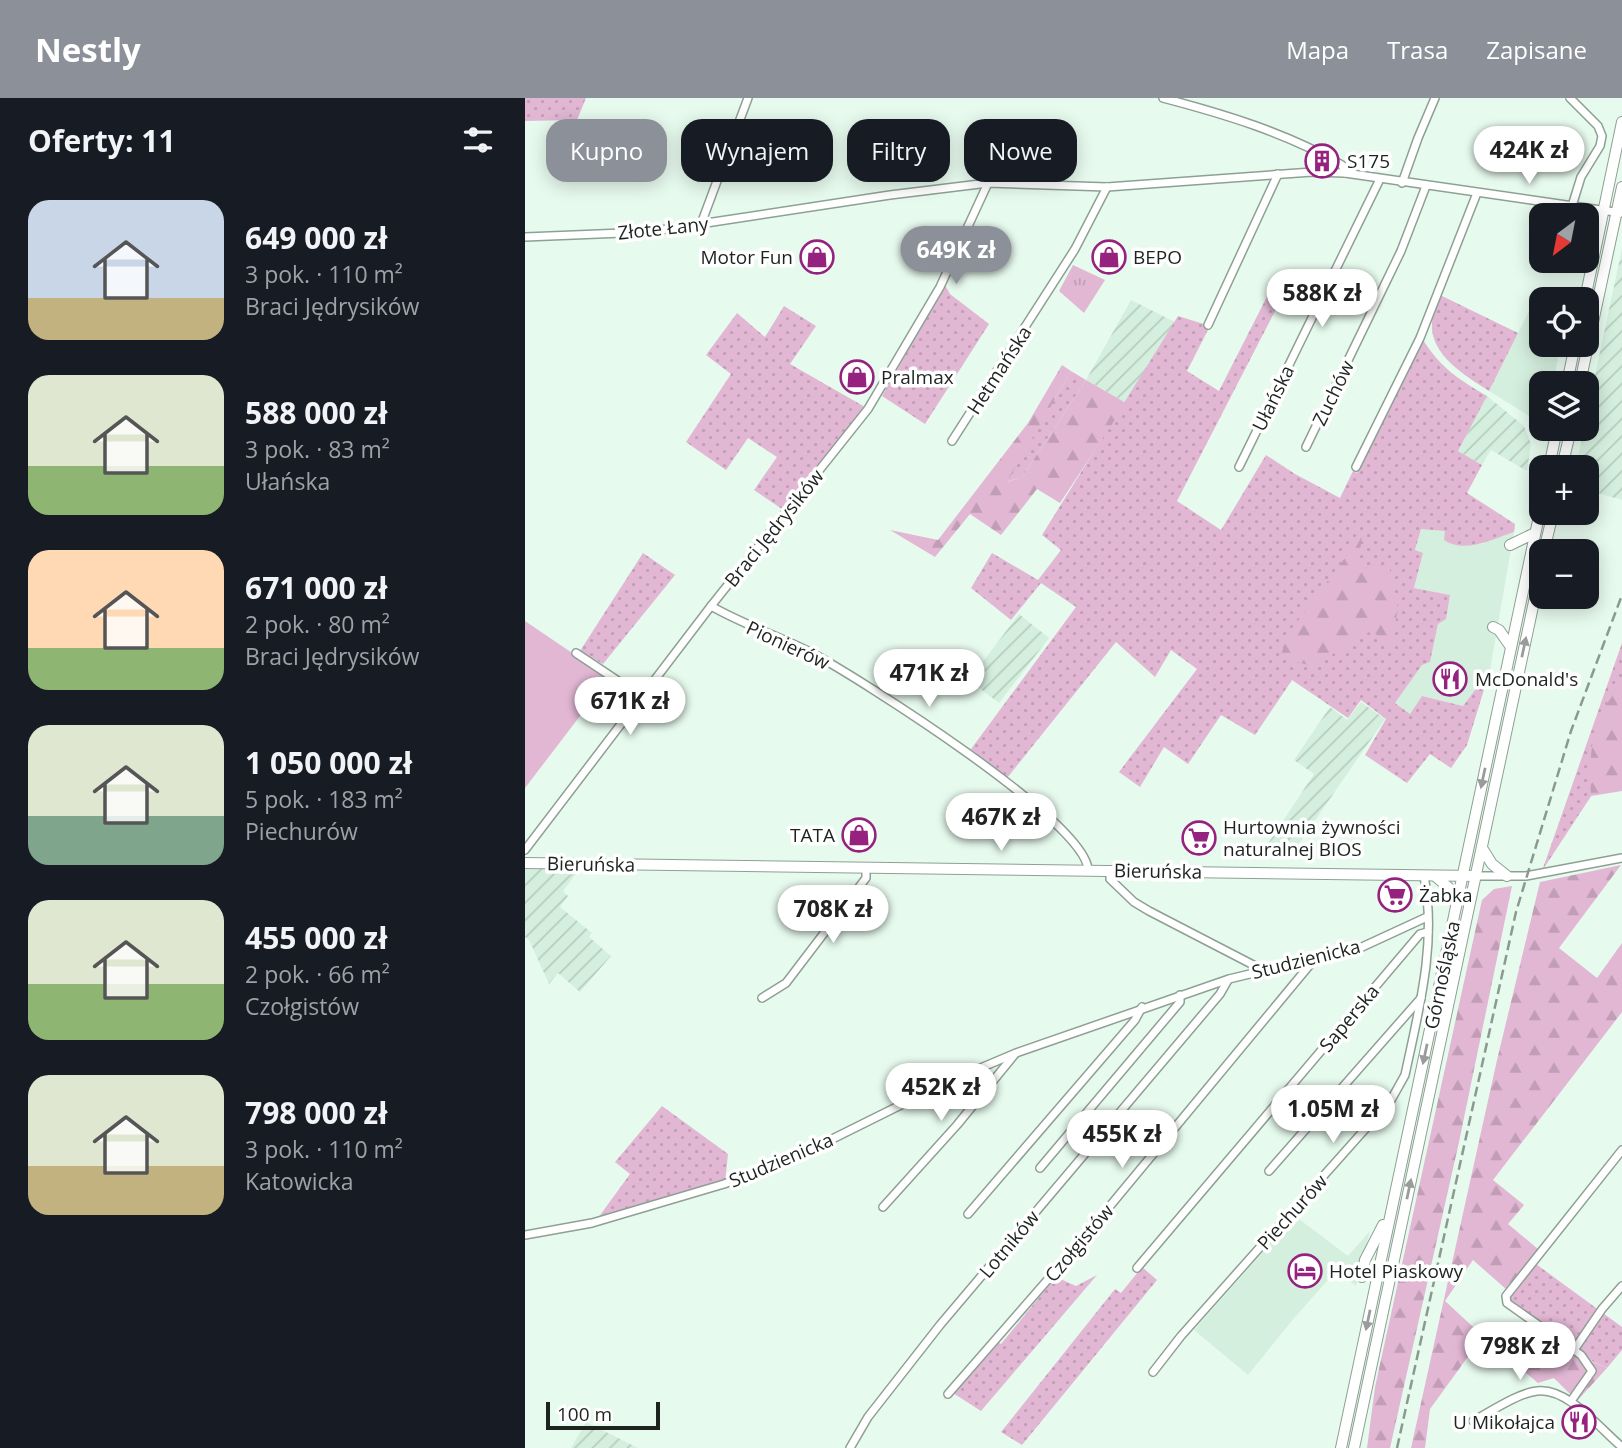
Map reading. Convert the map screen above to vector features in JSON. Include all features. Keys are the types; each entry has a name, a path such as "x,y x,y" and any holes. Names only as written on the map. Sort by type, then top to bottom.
{"main road":[{"path":"1587,287 1622,122"},
{"path":"1583,371 1619,213 1622,187"},
{"name":"Górnośląska","path":"1341,1448 1537,525"},
{"path":"1510,545 1535,533"},
{"name":"Górnośląska","path":"1354,1448 1532,609"},
{"path":"1493,627 1499,630 1511,647"},
{"path":"1482,848 1492,864 1507,876"},
{"name":"Bieruńska","path":"525,863 1476,876"},
{"path":"1435,876 1448,887 1457,901"},
{"path":"1362,1277 1365,1260 1393,1205"}],"street":[{"path":"701,224 748,98"},
{"path":"1163,98 1210,110 1282,136 1342,165 1345,173"},
{"path":"1402,183 1434,98"},
{"path":"1570,98 1598,126 1602,136 1600,146 1581,177 1573,203"},
{"name":"Złote Łany","path":"525,237 647,232 988,183 1107,187 1278,174 1345,173 1550,203"},
{"path":"1208,325 1278,174"},
{"name":"Ułańska","path":"1239,467 1380,178"},
{"name":"Braci Jędrysików","path":"525,850 711,606 868,409 940,287 988,183"},
{"name":"Zuchów","path":"1306,447 1401,251 1426,186"},
{"name":"Hetmańska","path":"952,442 1075,249 1107,187"},
{"path":"1356,467 1419,338 1477,193"},
{"name":"Złote Łany","path":"1599,209 1619,213"},
{"name":"Pionierów","path":"711,606 736,621 814,654 933,728 985,764 1066,836 1087,859 1089,870"},
{"path":"576,653 642,697"},
{"name":"Bieruńska","path":"1476,876 1548,873 1622,858"},
{"path":"762,998 786,984 866,878 866,868"},
{"path":"1110,870 1110,879 1133,902 1263,970"},
{"name":"Piechurów","path":"1153,1372 1181,1336 1391,1100 1405,1075 1429,948 1428,896 1424,876"},
{"name":"Studzienicka","path":"525,1235 592,1223 724,1184 798,1156 945,1083 1016,1053 1142,1007 1229,979 1362,947 1427,918"},
{"name":"Saperska","path":"1136,1268 1420,934 1428,932"},
{"name":"Czołgistów","path":"948,1394 1071,1254 1314,960"},
{"name":"Lotników","path":"850,1448 868,1418 940,1325 1211,1004 1229,979"},
{"path":"1041,1168 1180,1002 1180,995"},
{"path":"1269,1171 1421,997"},
{"path":"968,1214 1135,1020 1142,1007"},
{"path":"883,1207 957,1125 1016,1053"},
{"path":"1571,1401 1592,1371 1581,1355 1507,1303 1506,1296 1621,1153"},
{"path":"1574,1350 1602,1309 1622,1286"},
{"path":"1473,1421 1538,1391 1552,1393 1571,1401 1622,1447"}],"shaded area":[{"path":"1622,249 1622,500 1599,493 1599,455 1579,455 1581,441 1599,441 1599,371 1596,371"},
{"path":"1131,300 1175,322 1126,403 1086,380"},
{"path":"1529,311 1529,357 1558,357 1556,371 1529,371 1529,416 1489,391"},
{"path":"1487,396 1524,426 1531,444 1527,471 1491,450 1482,465 1458,451"},
{"path":"1421,528 1445,531 1481,544 1514,532 1490,670 1463,706 1422,696 1410,714 1395,703 1422,665 1430,662 1438,624 1450,595 1414,588 1423,554 1415,551"},
{"path":"1019,614 1049,638 999,703 969,680"},
{"path":"1361,702 1385,719 1289,858 1259,857 1314,774 1294,760 1330,707 1347,720"},
{"path":"525,866 581,867 563,891 568,896 560,907 592,933 589,937 611,956 580,992 558,973 549,984 529,940 525,937"},
{"path":"1295,1216 1348,1256 1370,1231 1356,1286 1336,1271 1248,1375 1194,1330"},
{"path":"586,1422 638,1448 571,1448"}],"green space":[{"path":"525,98 586,98 577,119 525,121"},
{"path":"1073,265 1105,280 1084,313 1059,291"},
{"path":"1277,277 1289,284 1177,501 1221,530 1266,455 1340,498 1353,471 1357,473 1423,340 1451,372 1487,396 1458,451 1482,465 1467,493 1515,524 1514,532 1461,546 1444,540 1445,531 1421,529 1415,550 1423,553 1414,588 1450,595 1446,619 1438,624 1430,662 1422,665 1395,703 1410,714 1422,696 1463,706 1490,670 1467,745 1451,768 1430,754 1407,783 1365,755 1386,719 1361,700 1348,718 1292,680 1255,735 1221,715 1188,764 1164,747 1140,787 1119,772 1197,669 1171,650 1155,677 1116,642 1007,778 971,749 1076,607 1041,583 1011,620 971,588 992,553 1038,580 1061,550 1042,535 1178,316 1210,326 1187,371 1219,391"},
{"path":"945,285 950,294 989,324 925,424 882,396"},
{"path":"1440,295 1518,333 1489,391 1451,363 1436,345 1432,322"},
{"path":"784,306 816,326 790,364 865,407 782,509 754,490 777,457 748,438 726,470 686,442 731,374 706,355 737,313 765,337"},
{"path":"1062,365 1071,371 1007,482 1022,477 1086,380 1126,403 1060,503 1037,489 1001,535 970,514 935,557 890,530 938,540 1028,423"},
{"path":"1071,371 1086,380 1022,477 1006,482"},
{"path":"1362,535 1358,567 1389,565 1398,609 1391,644 1371,631 1313,666 1280,658 1288,634"},
{"path":"643,553 675,575 603,664 580,651"},
{"path":"525,621 609,678 525,788"},
{"path":"1622,643 1622,749 1542,871"},
{"path":"1622,684 1622,791 1591,796 1590,764 1595,731 1604,708"},
{"path":"1621,865 1559,948 1597,978 1622,943 1622,1012 1493,1180 1524,1205 1508,1224 1538,1249 1506,1289 1473,1260 1445,1301 1483,1336 1430,1409 1425,1448 1411,1448 1497,1060 1540,882"},
{"path":"1512,886 1459,1142 1390,1448 1367,1448 1375,1387 1482,900 1494,889"},
{"path":"662,1106 728,1154 725,1182 598,1218 630,1174 615,1162"},
{"path":"1536,1264 1622,1327 1622,1350 1607,1368 1592,1361 1510,1301 1509,1294"},
{"path":"1142,1267 1157,1280 1022,1445 1001,1432 1115,1289 1121,1293"},
{"path":"1097,1275 981,1411 953,1393 943,1400 994,1340 1001,1344 1056,1277 1076,1286"},
{"path":"1520,1317 1568,1351 1607,1368 1577,1401 1554,1378 1538,1383 1507,1357 1533,1329"}],"railway":[{"path":"1397,1448 1516,912 1571,731 1622,595"}],"place":[{"name":"S175","path":"1322,161"},
{"name":"Motor Fun","path":"817,257"},
{"name":"BEPO","path":"1109,257"},
{"name":"Pralmax","path":"857,377"},
{"name":"McDonald's","path":"1450,679"},
{"name":"TATA","path":"859,835"},
{"name":"Hurtownia żywności naturalnej BIOS","path":"1199,838"},
{"name":"Żabka","path":"1395,895"},
{"name":"Hotel Piaskowy","path":"1305,1271"},
{"name":"U Mikołajca","path":"1579,1422"}]}
